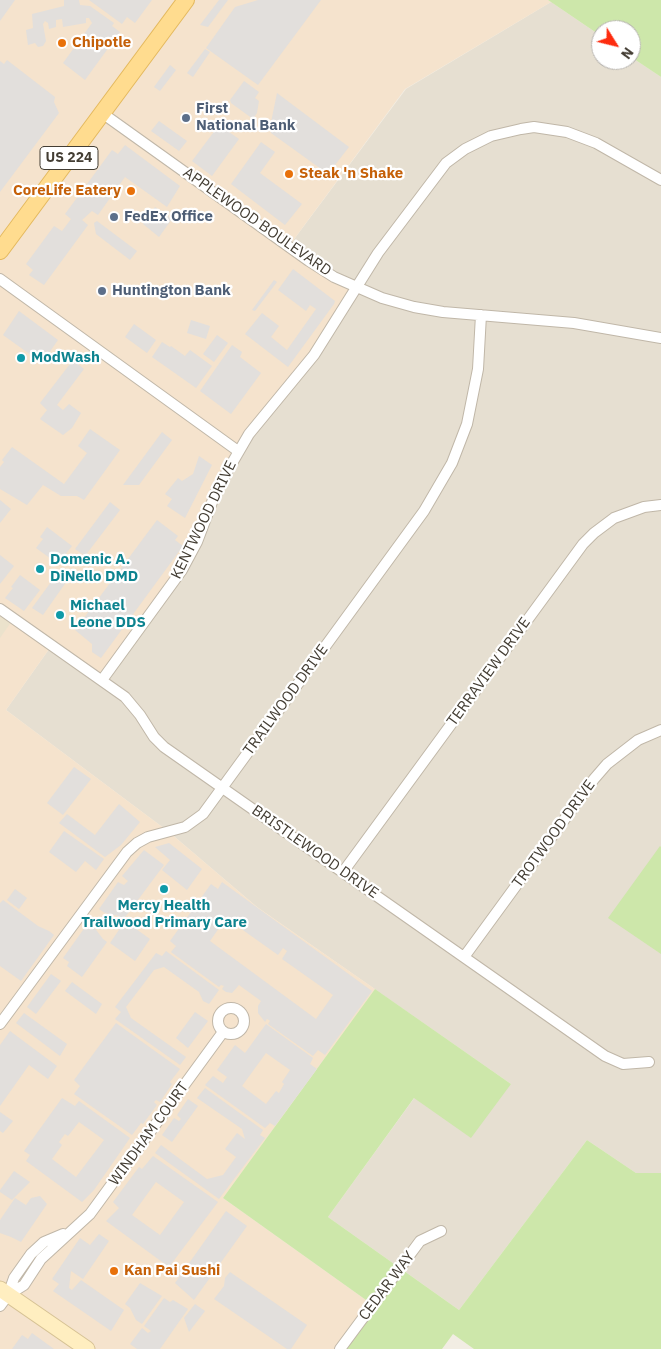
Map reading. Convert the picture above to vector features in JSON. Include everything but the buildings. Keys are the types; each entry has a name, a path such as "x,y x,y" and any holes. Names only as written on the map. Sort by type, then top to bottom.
{"main road":[{"name":"US 224","path":"0,251 186,0"},
{"path":"3,1297 87,1349"}],"street":[{"name":"APPLEWOOD BOULEVARD","path":"102,112 309,261 334,277 382,298 414,307 443,312 574,323 661,338"},
{"name":"KENTWOOD DRIVE","path":"102,680 182,570 197,542 217,489 238,451 261,418 296,379 314,355 390,236 446,163 464,149 491,136 521,128 534,127 567,132 596,144 661,180"},
{"path":"0,279 238,451"},
{"name":"TRAILWOOD DRIVE","path":"0,1024 127,852 137,843 148,837 177,830 192,823 203,814 419,519 443,481 460,443 472,405 478,369 481,315"},
{"name":"TERRAVIEW DRIVE","path":"343,872 583,544 602,526 614,518 644,507 661,505"},
{"name":"BRISTLEWOOD DRIVE","path":"0,609 102,680 132,704 154,738 160,743 464,957 612,1060 623,1064 649,1062"},
{"name":"TROTWOOD DRIVE","path":"464,957 594,779 607,764 626,748 661,730"},
{"name":"WINDHAM COURT","path":"3,1297 24,1285 41,1259 70,1230 85,1220 90,1214 223,1032"},
{"name":"CEDAR WAY","path":"340,1349 420,1241 441,1230"}],"shaded area":[{"path":"0,0 548,0 551,2 405,89 289,246 357,287 336,322 249,434 197,542 102,680 52,645 6,710 169,832 257,907 375,989 223,1198 373,1305 340,1349 0,1349"},
{"path":"0,0 15,0 0,21"},
{"path":"64,0 79,0 80,5 90,6 114,23 112,26 120,32 85,80 63,63 92,23 89,18 86,18 86,23 63,27 62,19 56,20 56,27 49,29 48,23 45,21 43,24 46,41 43,46 38,47 35,43 28,45 26,30 33,28 32,14 64,6"},
{"path":"89,0 152,0 135,23 127,17 122,24"},
{"path":"219,0 228,0 208,27 200,25"},
{"path":"258,0 321,0 258,85 206,48 235,7"},
{"path":"551,2 591,29 591,70 641,70 641,64 661,77 661,1173 636,1173 587,1140 459,1310 328,1217 415,1097 511,1084 257,907 169,832 6,710 52,645 289,246 406,89"},
{"path":"205,49 210,52 193,77 187,73"},
{"path":"7,60 55,97 54,102 59,113 0,192 0,61 4,64"},
{"path":"170,65 176,70 160,91 154,87"},
{"path":"244,81 259,92 255,98 259,101 257,113 253,119 231,103 230,100"},
{"path":"277,93 349,147 328,174 271,133 270,127"},
{"path":"159,121 187,141 179,151 151,131"},
{"path":"219,125 239,139 212,176 192,161"},
{"path":"261,142 275,152 260,173 302,204 285,225 231,184"},
{"path":"125,145 180,186 167,207 125,177 98,215 92,211 82,220 88,225 44,285 29,275 33,270 26,264 54,226 62,231 71,219 65,214 112,150 118,154"},
{"path":"155,207 172,219 159,237 143,224"},
{"path":"97,221 137,251 130,260 96,234 94,223"},
{"path":"293,269 335,301 288,367 245,334 262,313 279,326 271,337 287,350 316,309 310,305 306,311 278,290"},
{"path":"274,280 277,282 255,311 252,310"},
{"path":"19,311 58,340 42,363 3,335"},
{"path":"191,320 210,326 206,339 187,333"},
{"path":"134,324 156,340 147,353 125,337"},
{"path":"217,335 228,343 214,362 203,354"},
{"path":"162,342 185,356 190,350 212,366 196,388 152,357"},
{"path":"232,345 242,352 240,357 261,373 231,414 200,391"},
{"path":"73,360 84,369 57,405 63,410 69,404 81,413 72,428 63,435 40,419 47,410 40,403"},
{"path":"90,429 120,450 84,500 77,496 61,496 43,485 27,505 0,489 0,467 4,462 2,460 12,447 64,484 87,453 78,446"},
{"path":"162,432 172,440 139,485 123,485"},
{"path":"199,456 212,465 185,518 167,506 172,499 165,494 178,478 182,481 193,474"},
{"path":"0,500 11,509 0,523"},
{"path":"110,502 120,510 85,556 75,549"},
{"path":"157,520 178,536 175,540 183,546 101,658 92,652 92,644 75,630"},
{"path":"47,527 72,546 58,564 36,548 43,539 40,537"},
{"path":"0,555 14,566 0,584"},
{"path":"59,571 69,578 43,615 32,608"},
{"path":"20,575 40,590 24,611 5,598"},
{"path":"0,609 14,618 0,638"},
{"path":"74,767 91,779 63,815 47,803"},
{"path":"119,804 140,822 121,845 105,857 59,823 67,814 95,835"},
{"path":"64,831 104,859 96,870 85,861 76,872 49,852"},
{"path":"169,843 202,869 187,890 162,870 170,860 155,847"},
{"path":"144,850 164,865 123,920 118,916 105,913 99,909 118,882 124,885 128,881 122,876"},
{"path":"222,882 372,991 325,1055 318,1050 313,1056 268,1024 269,1020 267,1019 265,1022 258,1013 258,1006 261,1001 239,985 232,993 226,992 222,989 224,986 221,985 219,987 171,952 176,946 170,941 211,884 218,889","holes":["226,918 278,955 283,948 287,951 282,959 333,995 316,1019 210,941"]},
{"path":"15,889 27,898 19,909 7,900"},
{"path":"3,900 38,926 54,935 21,981 0,966 0,903"},
{"path":"125,921 150,939 135,961 110,943"},
{"path":"88,923 107,942 82,977 67,966 69,962 63,958"},
{"path":"166,951 219,990 209,1004 203,1001 199,992 164,967 154,970 126,1007 131,1018 186,1057 180,1065 115,1019 121,1012 115,1007 156,953 162,956"},
{"path":"51,974 61,981 36,1014 27,1007"},
{"path":"72,982 102,1004 96,1014 65,991"},
{"path":"195,1012 208,1021 188,1048 176,1038"},
{"path":"24,1013 67,1044 60,1056 16,1023"},
{"path":"116,1023 180,1069 170,1082 172,1084 160,1102 156,1100 154,1102 157,1105 132,1135 74,1094 80,1086 74,1080"},
{"path":"266,1024 313,1058 310,1064 317,1069 275,1126 270,1123 265,1128 205,1085 213,1076 223,1083 227,1077 217,1070 235,1045 245,1053","holes":["266,1053 290,1070 282,1082 284,1084 279,1093 276,1091 266,1104 242,1086"]},
{"path":"10,1031 57,1066 48,1079 29,1065 0,1106 0,1045"},
{"path":"205,1088 263,1130 260,1135 265,1138 219,1199 155,1153 161,1145 207,1179 223,1175 236,1157 225,1149 237,1133 245,1139 242,1129 197,1098"},
{"path":"62,1098 75,1106 79,1101 130,1138 94,1190 82,1202 26,1161 30,1155 24,1151","holes":["79,1122 104,1140 76,1177 52,1159 62,1145 59,1142 65,1134 68,1136"]},
{"path":"188,1099 198,1106 172,1142 162,1135 174,1118 179,1121 181,1119 177,1115"},
{"path":"0,1112 13,1121 3,1133 0,1131"},
{"path":"153,1156 218,1202 169,1267 106,1221 119,1208 113,1202 139,1167 142,1169","holes":["156,1182 184,1202 160,1235 132,1215"]},
{"path":"14,1171 30,1182 12,1200 0,1192 0,1190"},
{"path":"40,1196 47,1204 21,1242 0,1233 0,1220 15,1198 26,1205 31,1198"},
{"path":"226,1211 247,1226 194,1300 175,1283"},
{"path":"99,1234 109,1241 83,1279 71,1271 69,1288 72,1290 81,1280 124,1310 111,1331 53,1291 59,1284 52,1279 80,1238 90,1245"},
{"path":"230,1272 307,1325 291,1349 287,1349 214,1299 224,1286 225,1278"},
{"path":"140,1283 162,1296 142,1324 136,1320 130,1308 125,1304"},
{"path":"164,1298 170,1302 173,1300 188,1309 160,1349 137,1349 130,1344 142,1328 148,1333 151,1331 144,1326"},
{"path":"195,1304 205,1311 189,1332 184,1318"},
{"path":"32,1333 54,1349 12,1349 22,1335 28,1339"}],"green space":[{"path":"548,0 661,0 661,77 641,64 641,20 591,20 591,29"},
{"path":"661,847 661,954 608,918"},
{"path":"375,989 511,1084 471,1138 414,1098 328,1217 459,1310 587,1140 636,1173 661,1173 661,1349 474,1349 453,1334 442,1349 340,1349 373,1305 223,1198"}],"place":[{"name":"Chipotle","path":"62,43"},
{"name":"First National Bank","path":"186,118"},
{"name":"Steak 'n Shake","path":"289,174"},
{"name":"CoreLife Eatery","path":"131,191"},
{"name":"FedEx Office","path":"114,217"},
{"name":"Huntington Bank","path":"102,291"},
{"name":"ModWash","path":"21,358"},
{"name":"Domenic A. DiNello DMD","path":"40,569"},
{"name":"Michael Leone DDS","path":"60,615"},
{"name":"Mercy Health Trailwood Primary Care","path":"164,889"},
{"name":"Kan Pai Sushi","path":"114,1271"}]}
